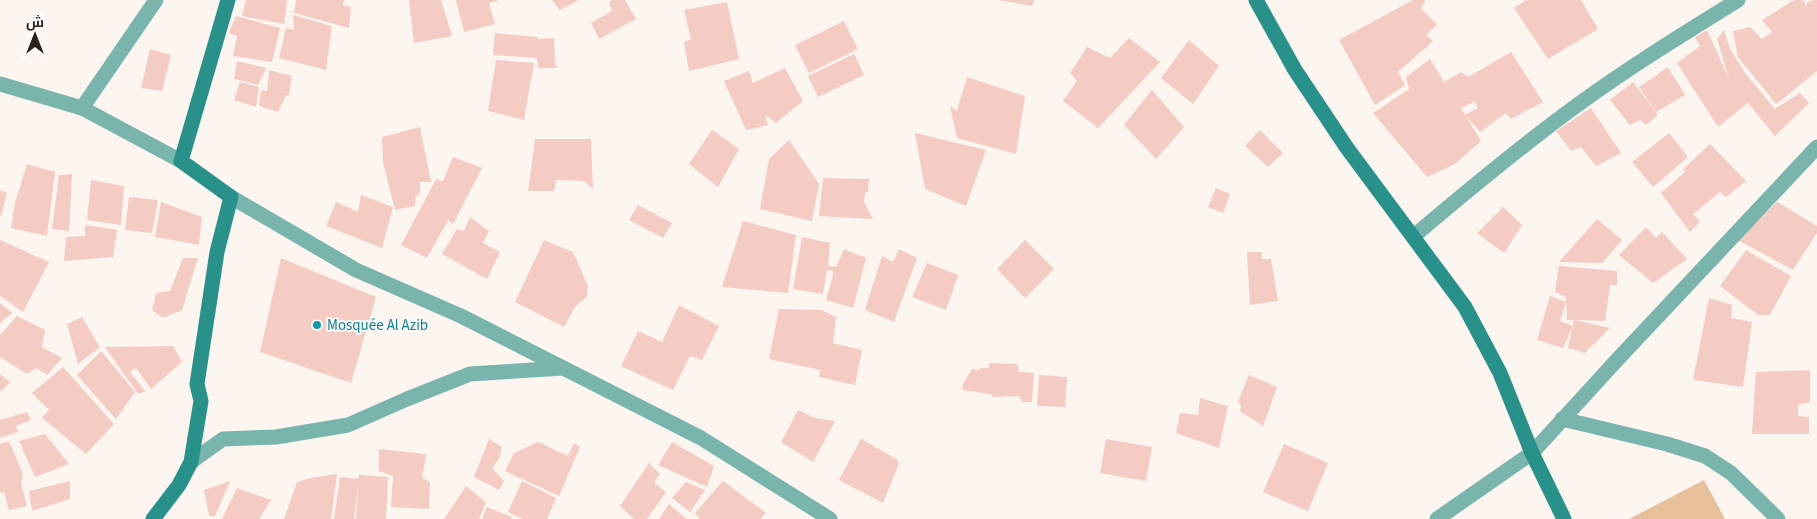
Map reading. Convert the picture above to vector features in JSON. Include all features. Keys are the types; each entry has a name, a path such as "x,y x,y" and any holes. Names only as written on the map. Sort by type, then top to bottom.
{"street":[{"path":"82,108 156,0"},
{"path":"181,160 228,0"},
{"path":"1256,0 1295,70 1348,148 1465,307 1500,373 1532,453 1564,519"},
{"path":"1414,236 1515,152 1577,105 1654,52 1738,0"},
{"path":"0,84 82,108 181,160 231,197 356,270 461,316 701,438 830,519"},
{"path":"1437,519 1532,453 1817,147"},
{"path":"153,519 179,485 191,462 202,401 197,384 217,252 231,197"},
{"path":"191,462 223,438 276,437 348,425 470,374 565,368"},
{"path":"1562,419 1666,444 1705,456 1730,473 1778,519"}],"shaded area":[{"path":"1704,480 1725,519 1629,519"}],"building":[{"path":"246,0 287,0 284,24 242,16"},
{"path":"296,0 344,0 343,5 351,7 349,28 294,13"},
{"path":"409,0 441,0 452,36 414,43"},
{"path":"456,0 499,0 489,3 495,24 464,32"},
{"path":"552,0 579,0 560,10"},
{"path":"612,0 625,0 636,19 599,39 591,23 612,11 609,2"},
{"path":"998,0 1034,0 1032,6"},
{"path":"1413,0 1425,0 1421,9 1437,24 1426,35 1433,41 1398,72 1405,85 1375,105 1339,40"},
{"path":"1526,0 1581,0 1598,29 1548,59 1514,8"},
{"path":"1794,0 1803,0 1808,9 1806,3 1817,0 1817,71 1776,104 1738,57 1733,31 1750,27 1762,39 1772,32 1762,20"},
{"path":"727,2 739,59 689,71 684,42 691,39 684,10"},
{"path":"293,15 332,26 326,70 279,58 286,28 294,30"},
{"path":"236,16 280,28 272,62 233,56 237,36 229,33"},
{"path":"844,21 858,49 809,73 795,45"},
{"path":"1707,30 1729,79 1717,39 1724,30 1730,49 1746,74 1775,109 1800,93 1809,103 1775,136 1748,103 1718,127 1677,63 1700,46 1695,37"},
{"path":"495,33 537,37 537,39 554,38 557,68 538,68 537,58 493,55"},
{"path":"1129,38 1160,62 1098,128 1063,101 1077,81 1070,73 1087,47 1110,58"},
{"path":"1189,40 1219,66 1193,104 1161,78"},
{"path":"150,49 171,55 162,91 141,88"},
{"path":"1511,52 1543,102 1511,119 1506,113 1480,132 1466,116 1481,141 1455,164 1427,177 1373,113 1409,89 1406,77 1430,59 1444,82 1461,72 1468,77","holes":["1475,101 1478,108 1465,115 1461,108"]},
{"path":"854,54 864,75 818,97 808,76"},
{"path":"496,60 534,63 524,120 488,111"},
{"path":"237,61 266,68 258,85 234,79"},
{"path":"1668,67 1685,95 1656,112 1639,87"},
{"path":"785,68 803,101 776,123 765,115 768,125 746,130 724,81 749,71 753,83"},
{"path":"269,70 292,76 289,95 286,95 278,112 259,106 261,90 267,91"},
{"path":"967,77 1025,96 1016,154 957,138 950,106 957,111"},
{"path":"240,82 259,87 256,107 234,100"},
{"path":"1633,82 1658,115 1646,125 1640,120 1630,125 1610,100"},
{"path":"1152,90 1184,127 1156,159 1124,125"},
{"path":"1591,108 1621,153 1596,166 1581,147 1571,151 1556,131"},
{"path":"420,127 431,182 420,182 420,192 415,198 415,206 395,210 383,162 382,137"},
{"path":"712,130 739,149 718,187 689,164"},
{"path":"1260,130 1283,153 1268,167 1245,146"},
{"path":"915,133 986,150 966,206 925,189"},
{"path":"1669,133 1688,157 1653,187 1632,162"},
{"path":"535,139 591,139 593,189 584,181 556,180 554,191 528,191"},
{"path":"789,140 819,184 812,221 760,209 769,159"},
{"path":"1710,144 1746,181 1726,197 1720,192 1693,214 1700,221 1690,232 1661,193 1685,172 1683,169"},
{"path":"453,157 482,168 453,224 448,220 427,258 401,245 436,179 443,181"},
{"path":"27,164 55,172 47,236 11,228 15,203"},
{"path":"72,174 69,231 52,229 59,175"},
{"path":"823,178 869,179 868,192 865,193 864,202 873,219 819,216"},
{"path":"91,180 124,186 121,225 87,220"},
{"path":"1216,188 1230,194 1223,213 1208,207"},
{"path":"0,190 7,193 1,216 0,216"},
{"path":"361,195 393,207 382,248 326,226 336,202 358,212"},
{"path":"129,197 158,200 152,233 125,230"},
{"path":"161,202 202,217 199,245 155,237"},
{"path":"1777,202 1817,226 1817,233 1793,270 1738,240"},
{"path":"638,205 672,223 663,238 629,220"},
{"path":"1503,207 1522,225 1504,253 1477,233"},
{"path":"470,217 489,231 483,243 500,252 487,279 442,254 457,229 464,231"},
{"path":"1597,219 1622,240 1602,263 1559,262"},
{"path":"743,221 796,235 788,293 722,287"},
{"path":"85,225 117,230 113,257 64,261 66,237 85,236"},
{"path":"1646,227 1656,238 1662,232 1687,259 1653,283 1619,255"},
{"path":"802,237 830,243 828,266 836,267 844,249 866,258 853,308 826,300 833,271 827,270 823,294 793,289"},
{"path":"0,240 49,262 23,312 0,296"},
{"path":"544,240 573,252 588,286 587,296 575,307 564,327 515,302"},
{"path":"1025,240 1054,269 1025,298 997,269"},
{"path":"899,249 917,258 894,322 865,310 882,256 893,262"},
{"path":"1746,250 1791,276 1770,315 1758,315 1720,286"},
{"path":"1247,252 1262,252 1262,259 1271,259 1278,301 1250,305"},
{"path":"183,258 198,258 182,310 163,318 152,310 156,293 170,291"},
{"name":"Mosquée Al Azib","path":"281,258 376,297 351,383 260,352"},
{"path":"927,263 958,275 946,310 912,297"},
{"path":"1559,266 1617,271 1617,285 1610,285 1605,321 1567,320 1566,297 1555,292"},
{"path":"1550,296 1566,302 1560,321 1573,326 1563,348 1537,340"},
{"path":"1709,298 1732,305 1731,318 1752,322 1743,387 1693,380"},
{"path":"0,303 12,313 0,323"},
{"path":"679,305 719,326 702,360 690,356 673,390 621,366 638,331 662,342"},
{"path":"779,309 821,310 836,317 833,343 862,350 855,385 819,377 820,370 769,359"},
{"path":"17,316 45,330 42,347 62,358 47,375 36,368 27,374 0,357 0,335"},
{"path":"82,317 100,347 78,364 67,324"},
{"path":"1574,320 1610,328 1585,353 1568,348"},
{"path":"173,346 182,362 151,389 136,368 130,372 145,391 138,394 105,347"},
{"path":"101,351 135,392 116,419 77,375"},
{"path":"989,363 1017,364 1019,372 1034,373 1032,402 1022,402 1019,396 992,397 991,394 962,390 963,384 972,369 989,368"},
{"path":"63,367 114,424 86,454 42,418 49,410 32,393"},
{"path":"1810,370 1810,402 1798,405 1798,416 1809,417 1809,434 1752,434 1756,372"},
{"path":"0,374 10,382 2,391 0,390"},
{"path":"1039,375 1067,377 1065,407 1037,406"},
{"path":"1249,375 1277,387 1263,426 1240,411 1241,406 1238,401"},
{"path":"1200,398 1228,406 1219,448 1176,433 1180,413 1198,415"},
{"path":"798,410 815,418 835,421 813,462 781,442"},
{"path":"27,412 31,420 16,426 18,432 0,438 0,420"},
{"path":"45,434 69,464 35,477 19,441"},
{"path":"489,439 502,447 499,459 492,468 504,481 499,490 474,477"},
{"path":"861,439 898,460 898,466 883,503 839,480"},
{"path":"1106,439 1152,447 1146,481 1100,473"},
{"path":"9,441 23,474 21,483 27,506 9,510 4,492 0,493 0,444"},
{"path":"538,442 568,456 574,443 580,447 559,496 505,471 514,453"},
{"path":"672,442 714,466 707,487 658,465"},
{"path":"1284,444 1328,463 1308,511 1263,492"},
{"path":"379,449 426,454 422,478 430,482 429,509 391,507 393,476 379,471"},
{"path":"649,463 660,474 654,483 666,492 647,519 634,519 620,506"},
{"path":"337,474 331,519 284,519 297,482"},
{"path":"359,475 388,477 386,519 356,519 358,485 354,519 334,519 340,477 358,479"},
{"path":"70,481 70,499 32,511 29,491"},
{"path":"230,481 215,516 209,516 204,490"},
{"path":"522,481 556,498 547,519 523,519 508,512"},
{"path":"723,481 766,513 760,519 700,519 695,513"},
{"path":"686,482 705,490 690,512 672,498"},
{"path":"466,486 486,502 479,519 444,519"},
{"path":"237,488 271,500 259,519 222,519"},
{"path":"669,504 687,519 659,519"},
{"path":"487,507 512,517 511,519 482,519"}],"place":[{"name":"Mosquée Al Azib","path":"317,325"}]}
